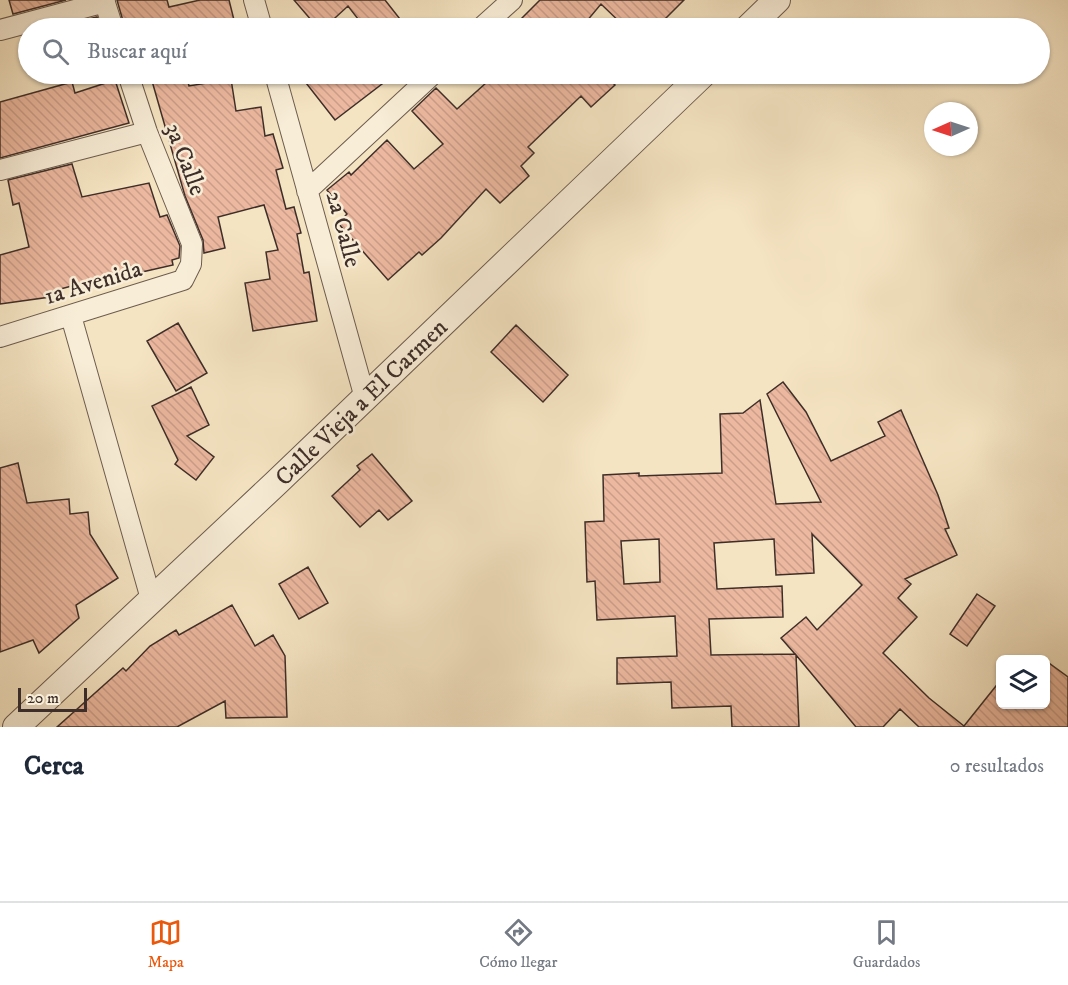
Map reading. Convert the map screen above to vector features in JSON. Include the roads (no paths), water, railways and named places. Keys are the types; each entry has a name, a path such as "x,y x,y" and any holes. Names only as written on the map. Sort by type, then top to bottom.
{"street":[{"path":"492,18 512,0"},
{"path":"758,18 777,0"},
{"path":"43,18 104,1 110,18"},
{"path":"257,2 260,18"},
{"path":"0,30 18,25"},
{"name":"3a Calle","path":"131,84 147,132 192,244 191,264"},
{"name":"2a Calle","path":"278,84 365,398"},
{"path":"308,191 422,84"},
{"name":"Calle Vieja a El Carmen","path":"16,727 365,398 693,84"},
{"path":"0,170 147,132"},
{"name":"1a Avenida","path":"0,337 183,280 191,264"},
{"path":"71,316 151,599"}]}
